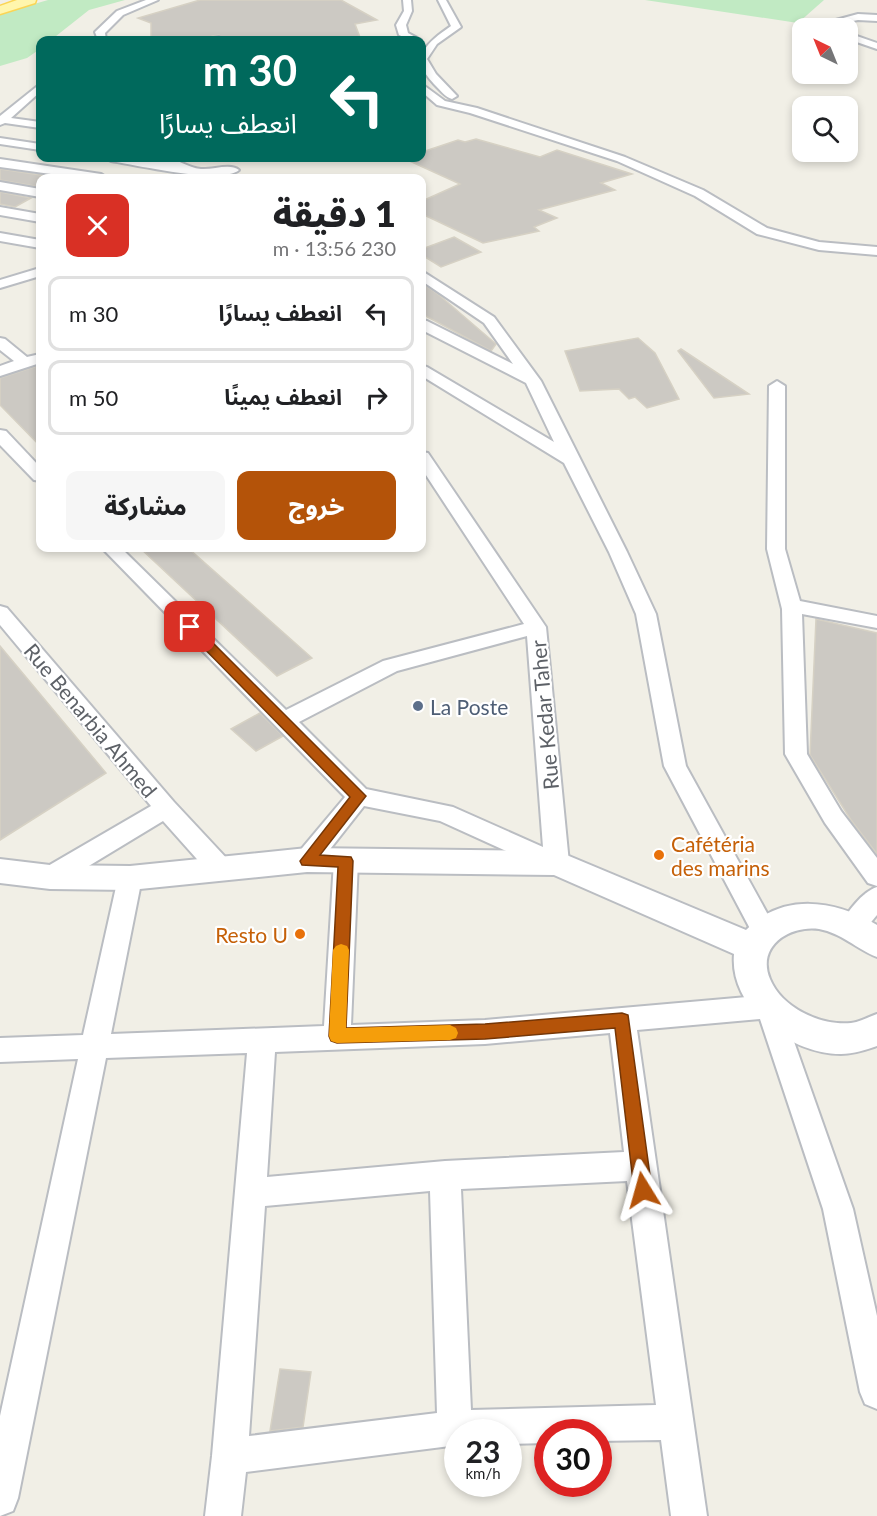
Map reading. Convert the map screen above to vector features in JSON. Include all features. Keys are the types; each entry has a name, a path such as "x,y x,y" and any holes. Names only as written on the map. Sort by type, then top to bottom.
{"main road":[{"path":"0,10 30,0"}],"street":[{"path":"101,36 100,32 120,13 154,0"},
{"path":"407,0 408,11 401,25 404,35 407,36"},
{"path":"426,53 434,42 456,27 442,0"},
{"path":"853,18 877,18"},
{"path":"858,39 877,46"},
{"path":"426,41 434,42"},
{"path":"426,65 432,76 454,98 473,110"},
{"path":"2,121 36,90"},
{"path":"426,90 441,103 473,110 621,159 699,194 762,231 819,246 877,251"},
{"path":"2,121 36,125"},
{"path":"0,141 36,146"},
{"path":"139,162 182,168"},
{"path":"173,162 187,171 197,174"},
{"path":"222,162 239,174"},
{"path":"0,163 74,174"},
{"path":"214,174 233,170"},
{"path":"0,186 36,192"},
{"path":"0,212 36,217"},
{"path":"0,237 36,243"},
{"path":"0,243 14,239"},
{"path":"0,284 36,274"},
{"path":"426,278 489,320 533,381 618,552 646,614 675,766 760,941"},
{"path":"426,326 533,381"},
{"path":"0,342 25,363"},
{"path":"0,371 36,359"},
{"path":"426,372 571,460"},
{"path":"777,386 776,549 792,606 796,754 833,817 877,876"},
{"path":"0,435 36,472"},
{"name":"Rue Kedar Taher","path":"426,463 536,627 557,863"},
{"path":"115,552 359,796 445,813 557,863 760,941"},
{"path":"792,606 877,622"},
{"name":"Rue Benarbia Ahmed","path":"0,612 166,808 50,877"},
{"path":"283,721 390,666 536,627"},
{"path":"307,861 359,796"},
{"path":"166,808 221,869"},
{"path":"0,871 50,877 130,878 307,861 557,863"},
{"path":"337,1036 346,861"},
{"path":"0,1498 130,878"},
{"path":"877,897 865,935 822,916 800,916 778,922 760,941 751,958 751,971 759,993 769,1007 790,1024 816,1035 843,1039 869,1034 877,1029"},
{"path":"0,1050 485,1032 769,1007"},
{"path":"769,1007 838,1209 877,1392"},
{"path":"622,1020 689,1516"},
{"path":"223,1516 231,1455 262,1040"},
{"path":"251,1193 445,1175 640,1166"},
{"path":"445,1175 455,1419"},
{"path":"522,1426 677,1422"},
{"path":"231,1455 444,1429"}],"green space":[{"path":"48,0 125,0 89,10 56,36 36,36 36,52 27,58 0,66 0,14"},
{"path":"645,0 824,0 804,18 792,18 792,22"}],"building":[{"path":"200,0 341,0 377,20 355,24 360,36 151,36 151,23 138,18"},
{"path":"476,139 540,157 557,150 632,174 601,183 615,190 539,210 557,218 534,227 539,231 483,243 426,216 426,199 460,184 412,162 426,162 426,151 458,140 465,142"},
{"path":"0,169 36,174 36,186 0,180"},
{"path":"0,192 31,198 15,207 0,204"},
{"path":"454,237 481,252 441,267 426,258 426,248"},
{"path":"426,286 496,344 491,351 426,316"},
{"path":"638,338 655,353 679,399 647,408 635,397 629,399 619,389 580,391 565,351"},
{"path":"681,349 749,394 714,398 678,351"},
{"path":"36,366 36,442 0,405 0,378"},
{"path":"144,552 193,552 312,658 277,676"},
{"path":"816,619 877,633 877,854 851,820 810,755"},
{"path":"0,646 106,773 0,840"},
{"path":"260,713 283,736 256,751 231,729"},
{"path":"280,1369 311,1372 303,1427 270,1431"}],"slow traffic":[{"path":"341,950 337,1036 450,1033"}],"place":[{"name":"La Poste","path":"418,706"},
{"name":"Cafétéria des marins","path":"659,855"},
{"name":"Resto U","path":"300,934"}],"route":[{"path":"190,627 359,796 307,861 346,861 337,1036 485,1032 622,1020 643,1190"}]}
